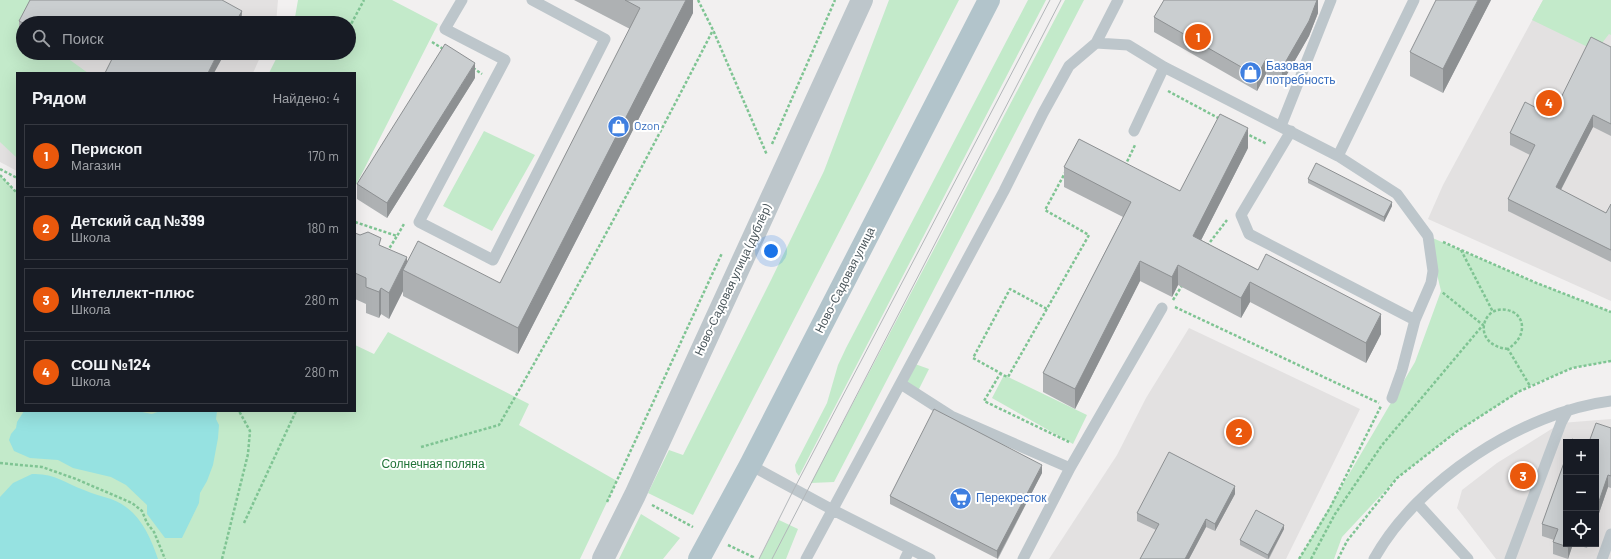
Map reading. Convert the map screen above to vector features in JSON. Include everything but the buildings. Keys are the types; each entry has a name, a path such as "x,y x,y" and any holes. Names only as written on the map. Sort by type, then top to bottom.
{"main road":[{"name":"Ново-Садовая улица","path":"699,559 750,465 989,0"}],"street":[{"name":"Ново-Садовая улица (дублёр)","path":"603,559 634,496 862,0"}],"lane":[{"path":"462,0 445,29 505,60 419,222 493,260 605,39 532,0"},
{"path":"806,559 1004,191 1042,113 1069,66 1096,43 1118,0"},
{"path":"1331,0 1286,128 1241,215 1249,234 1415,320"},
{"path":"1338,156 1414,0"},
{"path":"1096,43 1128,45 1164,67 1286,128 1338,156 1397,194 1428,236 1433,271 1431,283 1415,320 1402,370 1392,398"},
{"path":"1136,135 1164,67"},
{"path":"1023,559 1081,448 1162,308"},
{"path":"901,384 950,416 1070,468"},
{"path":"1374,559 1394,529 1417,503 1439,482 1474,456 1523,427 1568,410 1611,401"},
{"path":"1512,558 1561,423 1568,410"},
{"path":"750,465 833,510 908,554 930,559"},
{"path":"1417,503 1468,559"},
{"path":"1602,559 1611,534"}],"path":[{"path":"355,16 364,0"},
{"path":"698,0 713,30 767,155 835,0"},
{"path":"421,447 499,425 554,330 667,120 713,30"},
{"path":"432,42 446,50"},
{"path":"472,67 485,76"},
{"path":"1164,89 1227,123"},
{"path":"1241,130 1269,146 1267,119"},
{"path":"1125,167 1136,135"},
{"path":"1008,377 1089,235 1045,210 1069,165"},
{"path":"0,169 16,177"},
{"path":"0,175 16,192"},
{"path":"1205,248 1222,228 1230,214"},
{"path":"356,222 397,236"},
{"path":"384,257 405,222"},
{"path":"1428,236 1534,282 1611,312"},
{"path":"607,502 723,250"},
{"path":"1461,250 1493,312"},
{"path":"1186,279 1171,305 1382,404 1330,508 1299,559"},
{"path":"1311,559 1335,514 1382,445 1483,325 1493,312 1500,309 1509,310 1517,314 1522,322 1522,332 1517,342 1508,349 1501,348 1487,340 1484,334 1483,325 1431,283"},
{"path":"1008,377 973,358 1010,289 1047,309"},
{"path":"1508,349 1530,386"},
{"path":"1338,559 1347,541 1397,478 1456,432 1518,392 1530,386 1572,368 1611,361"},
{"path":"1008,377 1000,374 984,401 1081,448"},
{"path":"222,559 248,454 250,431 240,412"},
{"path":"244,523 296,412"},
{"path":"0,463 42,467 83,482 132,503 142,511 147,523 154,532 165,559"},
{"path":"616,481 634,496 710,537 752,557 752,559"}],"shaded area":[{"path":"0,0 278,0 277,16 16,16 16,60 259,60 253,72 16,72 16,170 0,162"},
{"path":"1543,0 1611,0 1611,301 1428,219 1443,185"},
{"path":"1189,328 1360,409 1286,559 1049,559 1117,455 1146,398"},
{"path":"1611,419 1611,559 1496,559 1457,508 1462,490 1497,463 1561,423"}],"green space":[{"path":"0,0 34,0 26,16 16,16 16,60 70,60 87,72 16,72 16,157 0,142"},
{"path":"298,0 392,0 438,24 356,185 356,72 270,72 276,60 356,60 356,16 295,16"},
{"path":"889,0 959,0 693,515 648,493 669,450 683,455 772,278 824,171"},
{"path":"1028,0 1046,0 799,476 796,472 795,465 827,403 838,365 846,348"},
{"path":"1065,0 1084,0 834,482 811,483"},
{"path":"1543,0 1611,0 1611,35 1609,34 1596,51 1532,20"},
{"path":"484,131 535,155 492,231 443,206"},
{"name":"Солнечная поляна","path":"0,175 16,192 16,412 356,412 356,345 374,354 388,332 529,404 519,425 617,481 580,559 0,559"},
{"path":"1428,236 1534,282 1611,312 1611,361 1572,368 1525,388 1456,432 1397,478 1342,537 1334,559 1299,559 1415,362 1441,291"},
{"path":"915,364 929,369 918,391 905,384"},
{"path":"1004,375 1087,415 1073,444 992,398"},
{"path":"641,514 680,538 663,559 619,559"},
{"path":"779,520 798,529 786,559 759,559"}],"water":[{"path":"23,412 142,412 152,414 157,412 217,412 216,419 219,425 213,465 207,481 200,493 199,503 182,538 165,538 147,514 147,505 126,485 111,477 73,468 58,460 30,458 14,451 9,440 11,434 16,428 17,422"},
{"path":"32,474 47,475 120,503 141,523 151,540 158,559 0,559 0,497 13,483"}],"tram line":[{"path":"759,559 794,489 1050,0"},
{"path":"772,559 1061,0"}],"place":[{"name":"Перископ","path":"1198,37"},
{"name":"Базовая потребность","path":"1251,73"},
{"name":"СОШ №124","path":"1549,103"},
{"name":"Ozon","path":"619,126"},
{"name":"Детский сад №399","path":"1239,432"},
{"name":"Интеллект-плюс","path":"1523,476"},
{"name":"Перекресток","path":"961,498"}]}
